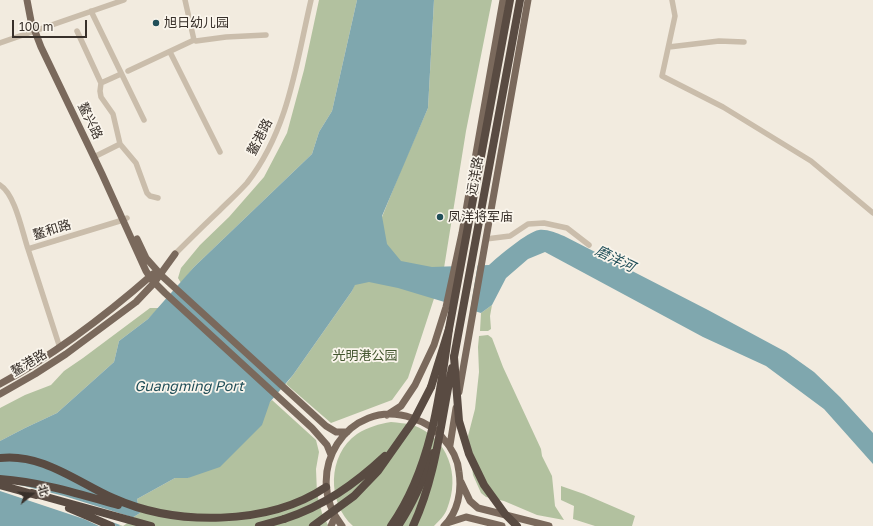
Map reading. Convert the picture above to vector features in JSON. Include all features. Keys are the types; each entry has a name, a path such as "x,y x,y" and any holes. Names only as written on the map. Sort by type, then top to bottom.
{"highway":[{"name":"远洋路","path":"449,329 510,0"},
{"name":"远洋路","path":"454,357 520,0"},
{"path":"313,526 354,496 378,471 399,443 414,420 431,387 449,329"},
{"path":"391,526 407,498 430,439 443,376 449,329"},
{"path":"413,526 419,513 430,476 454,357"},
{"path":"454,357 458,421 469,454 484,484 505,514 517,526"},
{"path":"398,526 424,476 438,438"},
{"path":"259,526 306,512 329,500 359,479 399,443"},
{"path":"0,458 7,457 27,459 48,466 113,498 158,514"},
{"path":"0,479 20,480 57,488 158,514 205,519 229,518 271,511 309,497 326,487"},
{"path":"0,485 151,526"},
{"path":"32,493 111,526"},
{"path":"112,516 142,526"}],"main road":[{"name":"鳌兴路","path":"27,0 37,30"},
{"name":"鳌兴路","path":"31,0 40,47 96,156 139,248"},
{"path":"342,526 335,517 329,502 326,487 326,471 331,455 347,432 366,420 387,414 404,402 415,385 434,345 446,307 462,233 503,0"},
{"path":"450,445 528,0"},
{"path":"139,248 159,273 320,421 336,432 347,432"},
{"path":"139,248 152,280 312,428 327,445 331,455"},
{"name":"鳌港路","path":"0,394 36,374 90,337 136,302 152,280 175,254"},
{"name":"鳌港路","path":"0,384 60,348 152,280"},
{"path":"387,414 406,416 423,421 438,431 450,445 459,468 460,480 457,503 445,525"},
{"path":"460,480 466,495 478,508 549,526"},
{"path":"331,526 335,517"},
{"path":"445,525 466,517 502,526"}],"street":[{"path":"0,43 124,0"},
{"path":"185,0 194,40"},
{"name":"鳌港路","path":"175,254 242,188 259,165 271,145 288,103 311,0"},
{"path":"672,0 675,16 662,76 723,107 811,161 873,212"},
{"path":"91,11 144,120"},
{"path":"77,31 101,83 101,97 113,114 120,144 136,163 147,193 150,196 158,198"},
{"path":"128,71 194,40 266,35"},
{"path":"669,47 719,41 744,42"},
{"path":"170,52 220,152"},
{"path":"101,83 121,74"},
{"path":"96,156 120,144"},
{"name":"鳌和路","path":"0,185 12,198 28,249 125,219"},
{"path":"486,239 510,236 528,224 544,223 567,228 589,245"},
{"path":"28,249 60,348"}],"green space":[{"path":"319,0 357,0 332,111 319,132 312,154 194,267 181,283 178,278 181,268 200,245 229,217 264,177 287,133 304,70"},
{"name":"光明港公园","path":"434,0 492,0 466,131 444,268 408,378 392,400 331,423 286,384 352,291 403,165 428,108"},
{"path":"492,305 490,316 491,329 488,331 480,331 481,313"},
{"path":"150,308 159,308 148,319 119,341 114,362 57,413 0,441 0,408 25,395 51,385 64,371"},
{"path":"488,335 492,338 503,367 541,449 542,456 552,476 555,506 564,520 537,515 504,501 486,497 481,493 473,475 468,436 475,409 479,372 479,336"},
{"path":"272,400 316,440 319,452 316,469 317,494 322,513 328,525 327,526 119,526 140,513 137,499 175,478 188,478"},
{"path":"391,422 413,425 425,431 443,448 448,459 452,471 453,483 451,496 445,513 434,526 353,526 344,516 338,505 334,479 340,454 347,443 365,429"},
{"path":"561,486 584,494 635,516 632,526 595,526 573,519 574,506 561,500"}],"water":[{"name":"Guangming Port","path":"357,0 434,0 428,108 382,216 387,244 401,261 432,267 489,265 513,245 539,230 545,230 564,236 786,352 814,372 840,397 873,433 873,464 824,409 766,366 703,337 545,252 528,259 506,278 492,305 481,313 398,288 369,282 355,285 293,375 270,402 262,425 220,467 188,478 175,478 137,499 140,513 119,526 0,526 0,441 57,413 114,362 119,341 148,319 194,267 312,154 319,132 332,111"}],"pier":[{"path":"478,263 470,312 451,306 459,264"},
{"path":"0,480 64,496 135,518 123,526 112,522 110,523 116,526 99,526 84,519 0,491"}],"place":[{"name":"旭日幼儿园","path":"156,23"},
{"name":"凤洋将军庙","path":"440,217"}],"water label":[{"name":"磨洋河","path":"615,259"}]}
